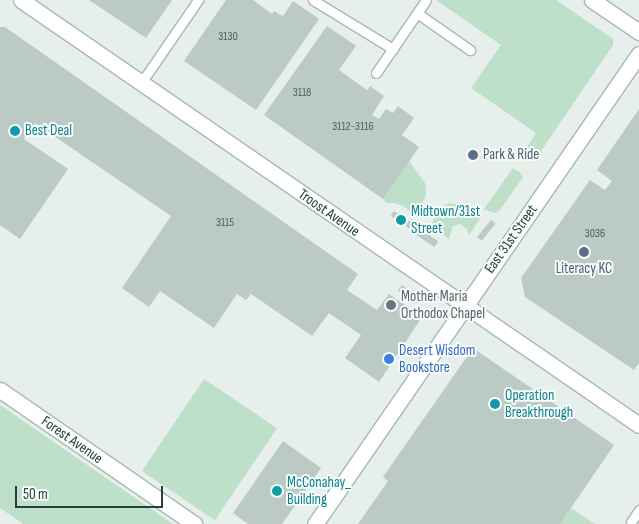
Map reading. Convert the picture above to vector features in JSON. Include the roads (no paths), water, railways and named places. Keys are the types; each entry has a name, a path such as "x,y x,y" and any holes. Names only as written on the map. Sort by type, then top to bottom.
{"main road":[{"name":"Troost Avenue","path":"21,0 639,425"},
{"path":"592,0 639,32"},
{"name":"East 31st Street","path":"315,524 639,54"},
{"name":"Forest Avenue","path":"0,390 194,524"}],"lane":[{"path":"141,83 198,0"},
{"path":"313,0 393,49"},
{"path":"376,73 426,0"},
{"path":"417,13 470,50"},
{"path":"631,522 639,510"}],"place":[{"name":"Best Deal","path":"15,131"},
{"name":"Park & Ride","path":"473,155"},
{"name":"Midtown/31st Street","path":"401,220"},
{"name":"Literacy KC","path":"584,252"},
{"name":"Mother Maria Orthodox Chapel","path":"391,305"},
{"name":"Desert Wisdom Bookstore","path":"389,359"},
{"name":"Operation Breakthrough","path":"495,404"},
{"name":"McConahay_ Building","path":"277,491"}]}
